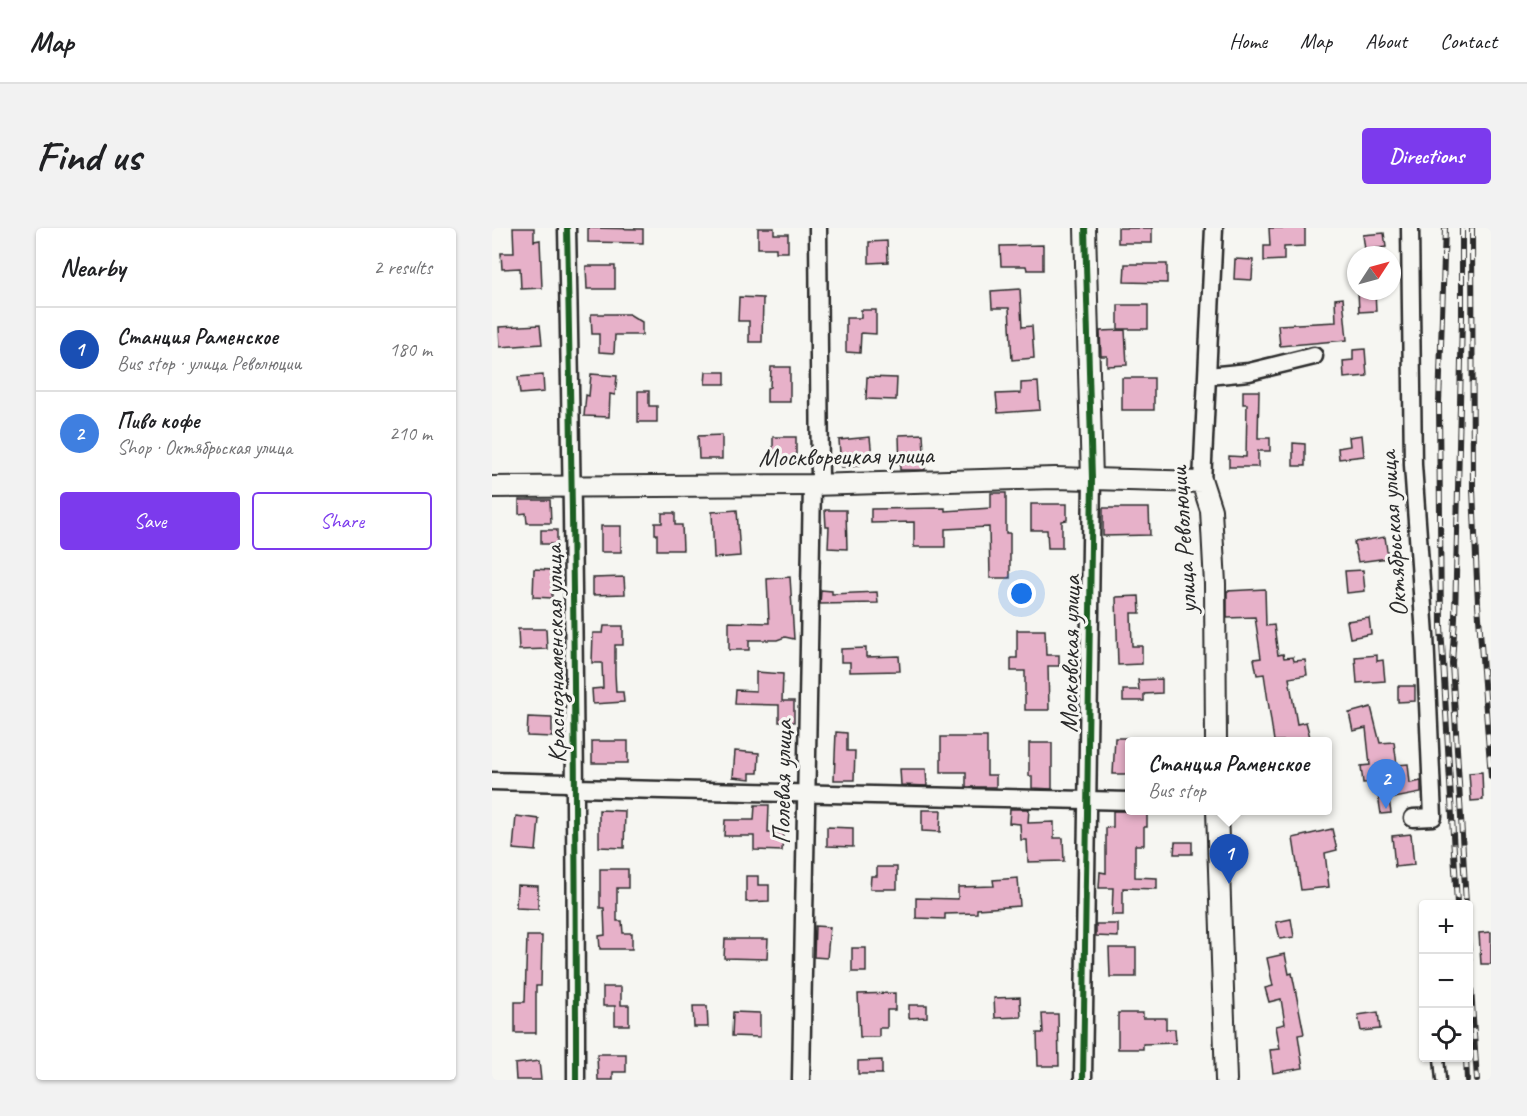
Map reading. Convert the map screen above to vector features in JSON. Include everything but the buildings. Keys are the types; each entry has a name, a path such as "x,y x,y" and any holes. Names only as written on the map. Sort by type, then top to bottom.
{"street":[{"name":"Краснознаменская улица","path":"567,228 576,788 576,1080"},
{"name":"Полевая улица","path":"801,1080 816,484 818,228"},
{"name":"Московская улица","path":"1083,1080 1092,479 1085,228"},
{"name":"улица Революции","path":"1214,228 1202,482 1211,510 1214,563 1216,737"},
{"name":"Октябрьская улица","path":"1410,228 1413,465 1425,635 1433,817 1413,818"},
{"path":"1208,375 1250,372 1314,356"},
{"name":"Москворецкая улица","path":"492,487 816,484 1055,478 1202,482"},
{"path":"492,781 568,783 576,788 1125,801"},
{"path":"1217,815 1226,1080"}],"lane":[{"path":"1439,1062 1441,1080"}],"railway":[{"path":"1445,228 1439,404 1441,626 1457,900"},
{"path":"1462,228 1462,318 1452,663 1466,900"},
{"path":"1472,228 1473,489 1478,604 1491,777"},
{"path":"1469,954 1477,1080"},
{"path":"1466,1062 1467,1080"}],"cycle path":[{"path":"567,228 574,654 576,1080"},
{"path":"1083,1080 1092,479 1085,228"}],"place":[{"name":"Пиво кофе","path":"1386,809"},
{"name":"Станция Раменское","path":"1229,884"}]}
